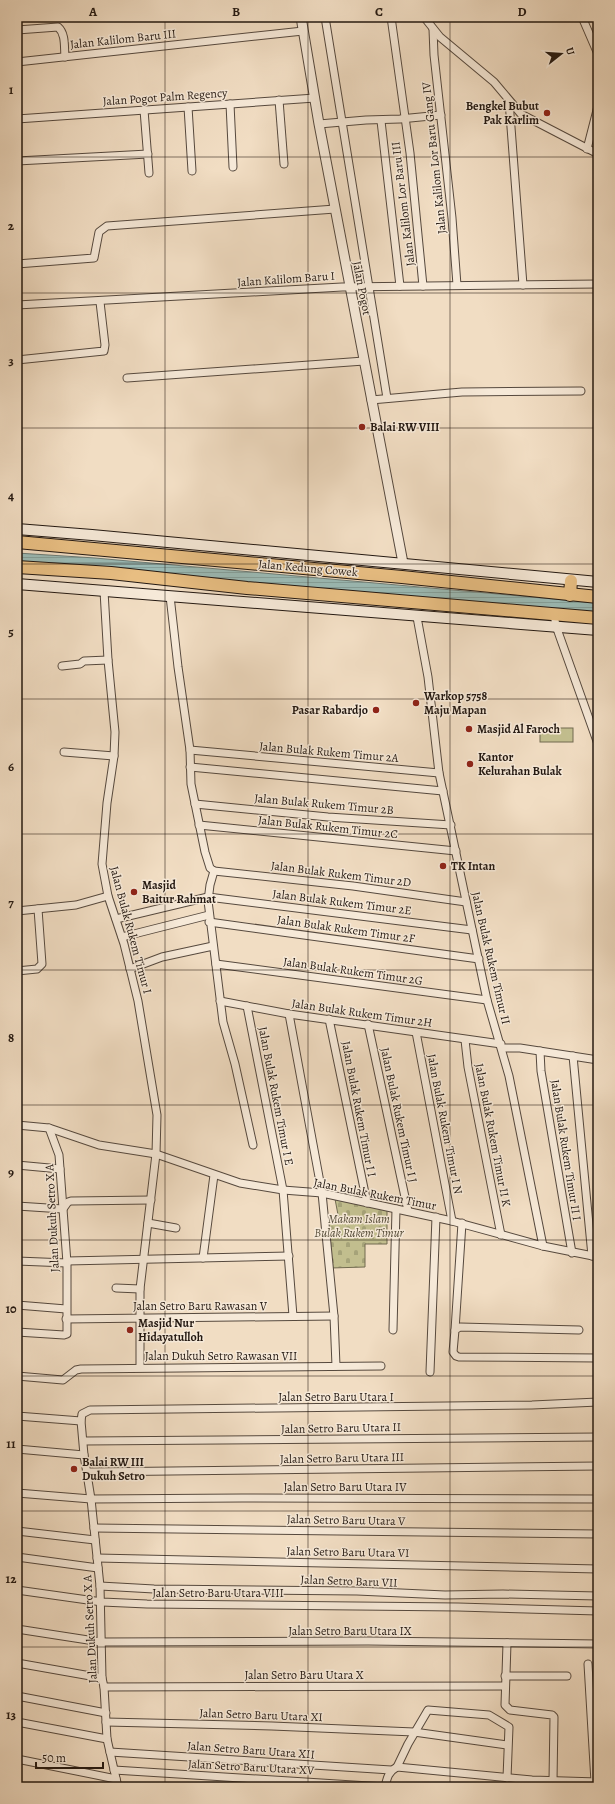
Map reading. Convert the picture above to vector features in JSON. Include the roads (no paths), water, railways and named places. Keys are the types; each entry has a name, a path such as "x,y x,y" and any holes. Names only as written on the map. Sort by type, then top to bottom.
{"highway":[{"name":"Jalan Kedung Cowek","path":"17,542 402,577 598,597"},
{"name":"Jalan Kedung Cowek","path":"17,567 110,573 555,620 598,618"},
{"path":"570,595 571,580"}],"main road":[{"name":"Jalan Kedung Cowek","path":"17,529 598,582"},
{"name":"Jalan Kedung Cowek","path":"17,584 417,617 555,620 598,630"}],"street":[{"name":"Jalan Pogot","path":"300,17 403,564"},
{"name":"Jalan Pogot","path":"325,17 387,398"},
{"name":"Jalan Kalilom Lor Baru III","path":"391,17 404,119 410,153 419,232 423,286"},
{"path":"424,17 433,29 494,82 521,114 598,154"},
{"path":"582,17 598,54"},
{"path":"17,30 58,27 63,36 65,57"},
{"name":"Jalan Kalilom Lor Baru Gang IV","path":"433,29 452,222 456,285"},
{"name":"Jalan Kalilom Baru III","path":"17,62 303,31"},
{"name":"Jalan Pogot Palm Regency","path":"17,118 315,98"},
{"path":"279,100 284,164"},
{"path":"510,100 523,285"},
{"path":"230,104 233,167"},
{"path":"587,149 598,106"},
{"path":"188,107 192,171"},
{"path":"144,110 149,173"},
{"path":"319,124 366,120 381,121 441,115"},
{"path":"381,121 400,286"},
{"path":"17,161 148,154"},
{"path":"17,264 94,258 99,232 107,226 335,209"},
{"name":"Jalan Kalilom Baru I","path":"17,305 100,302 369,286 598,284"},
{"path":"17,360 103,352 105,347 100,302"},
{"path":"127,378 364,361"},
{"path":"372,400 462,392 581,391"},
{"name":"Jalan Bulak Rukem Timur I","path":"104,591 108,660 115,732 114,756 107,803 102,864 108,896 122,937 138,1001 157,1115 156,1154 145,1259 140,1289 140,1367"},
{"path":"170,596 178,667 190,750 191,784 199,825 209,863 214,871 208,897 209,918 223,1022 235,1064 253,1145"},
{"name":"Jalan Bulak Rukem Timur II","path":"417,617 428,677 439,772 487,1000 502,1046 543,1246"},
{"path":"555,620 598,744"},
{"path":"62,666 80,664 84,661 108,660"},
{"name":"Jalan Bulak Rukem Timur 2A","path":"190,750 439,772"},
{"path":"64,752 114,756"},
{"path":"190,767 443,791"},
{"name":"Jalan Bulak Rukem Timur 2B","path":"196,804 328,817 451,825"},
{"name":"Jalan Bulak Rukem Timur 2C","path":"199,825 456,851"},
{"name":"Jalan Bulak Rukem Timur 2D","path":"214,871 353,886 466,902"},
{"path":"17,911 76,905 108,896"},
{"path":"116,919 208,897"},
{"name":"Jalan Bulak Rukem Timur 2E","path":"208,897 472,930"},
{"path":"17,971 37,969 42,964 38,909"},
{"path":"122,937 209,918"},
{"name":"Jalan Bulak Rukem Timur 2F","path":"209,918 479,959"},
{"path":"130,969 162,956 213,946"},
{"name":"Jalan Bulak Rukem Timur 2G","path":"216,964 487,1000"},
{"name":"Jalan Bulak Rukem Timur 2H","path":"220,1001 290,1014 368,1024 598,1060"},
{"name":"Jalan Bulak Rukem Timur I E","path":"247,1006 283,1190 293,1316"},
{"path":"290,1014 322,1193 334,1316 336,1366"},
{"name":"Jalan Bulak Rukem Timur I I","path":"329,1019 367,1203"},
{"name":"Jalan Bulak Rukem Timur I J","path":"368,1024 408,1211"},
{"name":"Jalan Bulak Rukem Timur I N","path":"416,1032 452,1221"},
{"name":"Jalan Bulak Rukem Timur II K","path":"465,1040 468,1067 501,1234"},
{"name":"Jalan Bulak Rukem Timur II I","path":"540,1051 541,1071 572,1252"},
{"path":"543,1246 595,1257 573,1056"},
{"name":"Jalan Bulak Rukem Timur","path":"17,1125 49,1128 99,1145 156,1154 240,1183 283,1190 322,1193 396,1208 462,1223 543,1246"},
{"name":"Jalan Dukuh Setro X A","path":"17,1332 64,1336 66,1334 70,1319 66,1309 67,1262 59,1155 49,1128"},
{"path":"17,1165 60,1169"},
{"path":"203,1258 214,1175"},
{"path":"17,1206 64,1209 68,1202 71,1201 151,1200"},
{"path":"393,1330 396,1208"},
{"path":"430,1372 436,1217"},
{"path":"148,1223 176,1228"},
{"path":"462,1223 454,1352 456,1356 598,1358"},
{"path":"17,1261 67,1262 289,1256"},
{"path":"116,1288 140,1289"},
{"path":"17,1305 66,1309"},
{"name":"Jalan Setro Baru Rawasan V","path":"70,1319 139,1317 334,1316"},
{"path":"455,1330 460,1327 579,1330"},
{"name":"Jalan Dukuh Setro Rawasan VII","path":"17,1376 63,1380 76,1370 81,1369 140,1367 381,1366"},
{"name":"Jalan Setro Baru Utara I","path":"81,1421 82,1414 90,1410 431,1407 598,1402"},
{"path":"17,1416 81,1421"},
{"name":"Jalan Dukuh Setro X A","path":"81,1421 102,1602 102,1678 104,1687 107,1740 118,1787"},
{"name":"Jalan Setro Baru Utara II","path":"84,1441 598,1437"},
{"path":"17,1450 84,1455"},
{"name":"Jalan Setro Baru Utara III","path":"87,1472 598,1466"},
{"name":"Jalan Setro Baru Utara IV","path":"17,1493 91,1500 242,1498 598,1499"},
{"name":"Jalan Setro Baru Utara V","path":"94,1528 598,1534"},
{"path":"17,1531 95,1540"},
{"path":"17,1557 98,1568"},
{"name":"Jalan Setro Baru Utara VI","path":"97,1558 598,1569"},
{"name":"Jalan Setro Baru VII","path":"100,1586 154,1589 357,1591 444,1595 503,1594 598,1596"},
{"name":"Jalan Setro Baru Utara VIII","path":"17,1590 102,1602 458,1607 598,1611"},
{"path":"17,1629 101,1642"},
{"name":"Jalan Setro Baru Utara IX","path":"101,1642 368,1641 598,1644"},
{"path":"507,1643 504,1686 505,1705 507,1709 552,1714 554,1717 553,1781"},
{"path":"17,1663 102,1678"},
{"path":"588,1664 596,1782"},
{"path":"505,1676 567,1676"},
{"name":"Jalan Setro Baru Utara X","path":"104,1687 504,1686"},
{"path":"17,1696 106,1713"},
{"path":"385,1787 414,1732 428,1710 489,1715 508,1726 507,1778"},
{"path":"17,1722 107,1740"},
{"name":"Jalan Setro Baru Utara XI","path":"106,1722 272,1726 414,1732 507,1745"},
{"name":"Jalan Setro Baru Utara XII","path":"110,1752 394,1769 507,1778 533,1784 553,1781 596,1782"},
{"path":"17,1759 116,1779"},
{"name":"Jalan Setro Baru Utara XV","path":"114,1770 385,1787"}],"water":[{"path":"17,553 95,558 598,603 598,614 17,563"}],"place":[{"name":"Bengkel Bubut Pak Karlim","path":"547,113"},
{"name":"Balai RW VIII","path":"362,427"},
{"name":"Warkop 5758 Maju Mapan","path":"416,703"},
{"name":"Pasar Rabardjo","path":"376,710"},
{"name":"Masjid Al Faroch","path":"469,729"},
{"name":"Kantor Kelurahan Bulak","path":"470,764"},
{"name":"TK Intan","path":"443,866"},
{"name":"Masjid Baitur Rahmat","path":"134,892"},
{"name":"Masjid Nur Hidayatulloh","path":"130,1330"},
{"name":"Balai RW III Dukuh Setro","path":"74,1469"}],"park label":[{"name":"Makam Islam Bulak Rukem Timur","path":"359,1226"}]}
